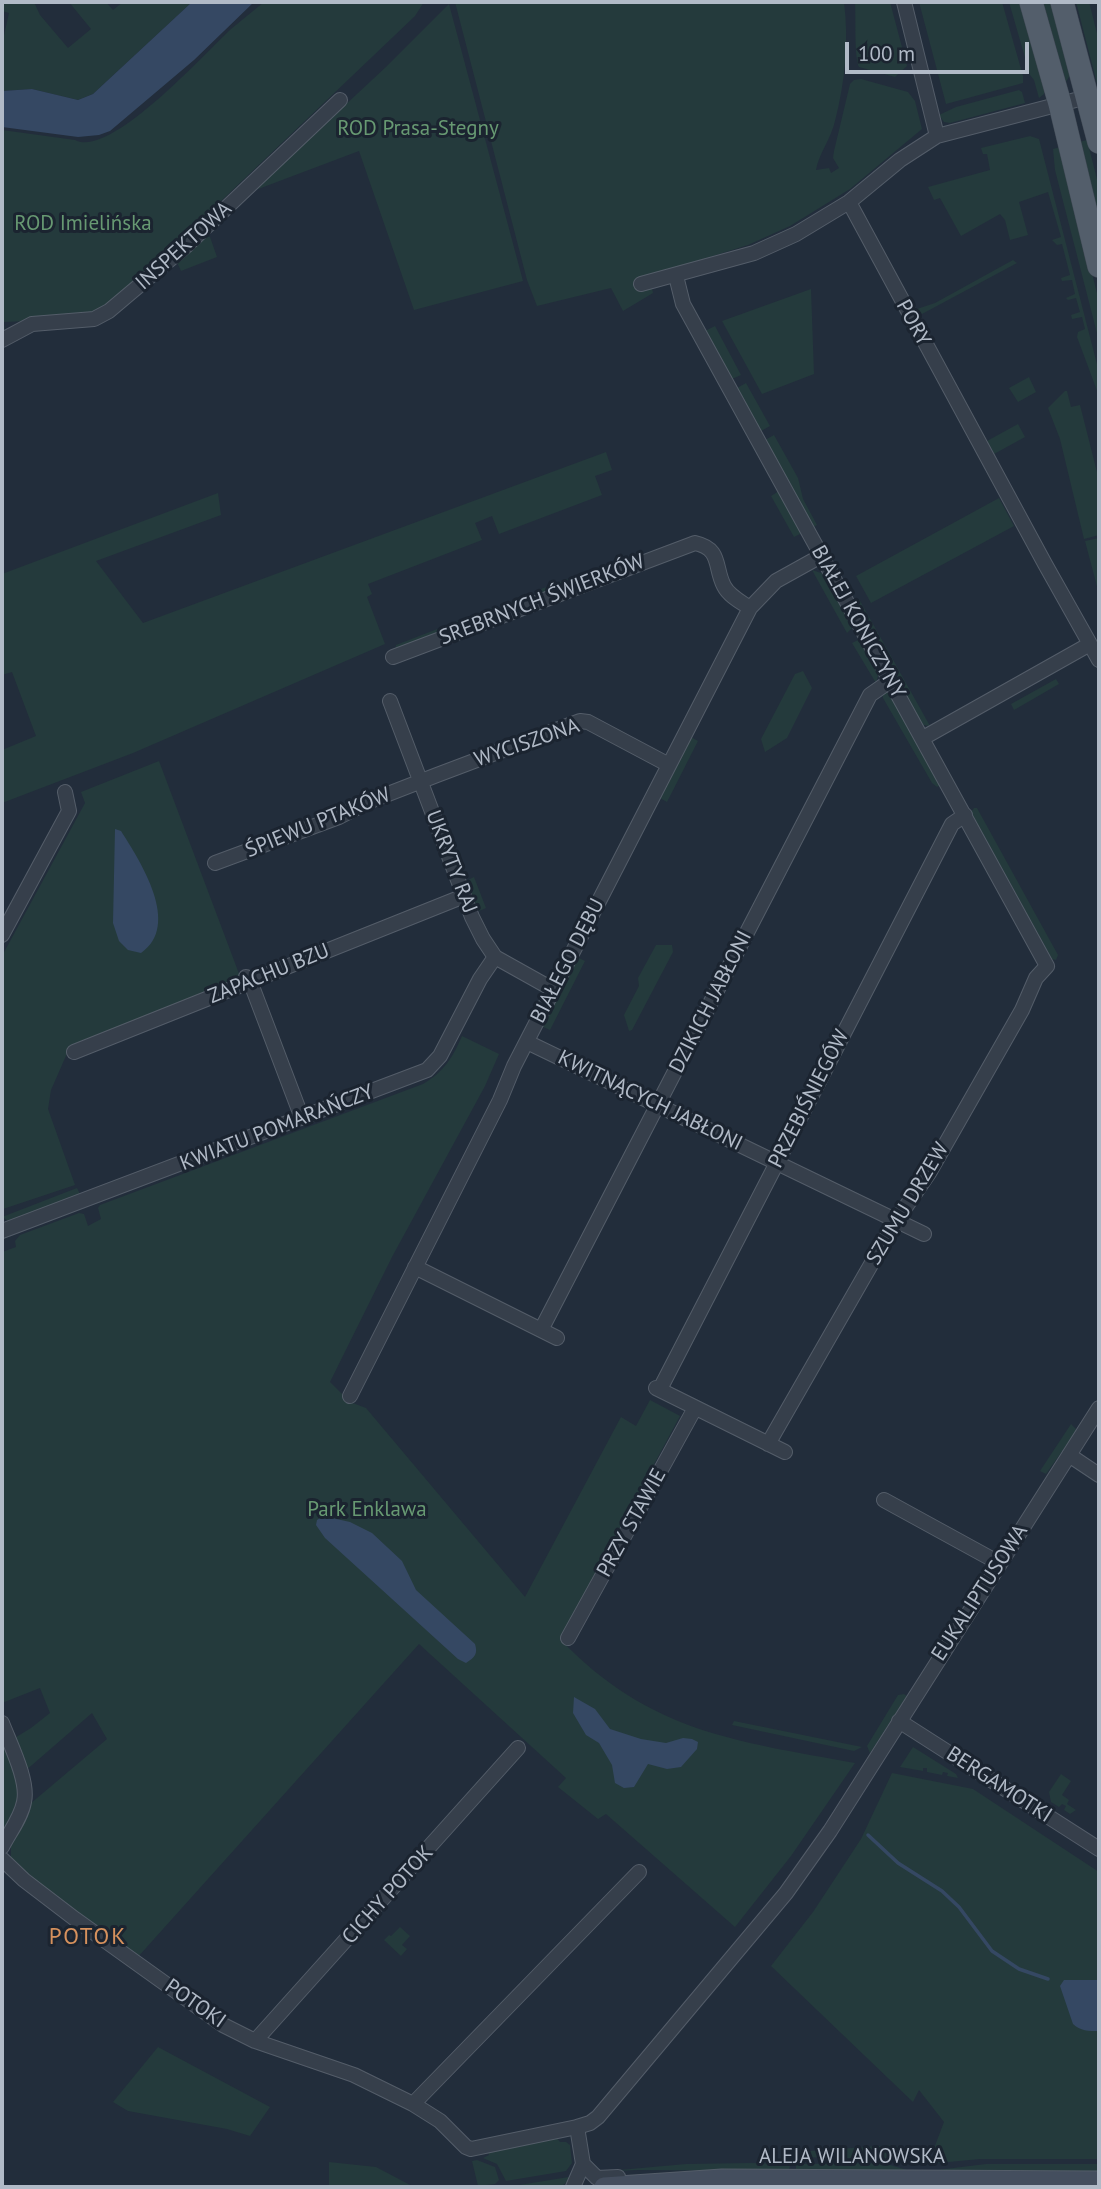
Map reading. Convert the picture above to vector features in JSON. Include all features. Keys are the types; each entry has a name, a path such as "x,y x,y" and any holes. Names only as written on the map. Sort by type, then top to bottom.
{"main road":[{"path":"1031,2 1060,104 1099,266"},
{"path":"1062,2 1099,142"},
{"name":"ALEJA WILANOWSKA","path":"604,2187 722,2179 1099,2181"}],"street":[{"path":"904,2 937,136"},
{"path":"641,284 754,253 796,234 849,202 900,160 937,136 1087,97"},
{"name":"INSPEKTOWA","path":"2,340 32,324 94,319 109,311 200,234 340,100"},
{"name":"PORY","path":"849,202 1099,660"},
{"name":"BIAŁEJ KONICZYNY","path":"676,276 683,304 1047,966"},
{"name":"SREBRNYCH ŚWIERKÓW","path":"393,657 691,544 705,546 712,552 725,587 750,608"},
{"name":"BIAŁEGO DĘBU","path":"350,1396 527,1042 750,608 776,582 821,556"},
{"path":"923,738 1090,644"},
{"name":"DZIKICH JABŁONI","path":"541,1330 870,695 890,681"},
{"name":"UKRYTY RAJ","path":"390,701 477,929 495,957 554,990"},
{"name":"WYCISZONA","path":"421,782 580,722 588,722 668,765"},
{"name":"ŚPIEWU PTAKÓW","path":"215,863 339,817 370,801 421,782"},
{"path":"2,935 69,811 65,792"},
{"name":"PRZEBIŚNIEGÓW","path":"695,1408 658,1389 952,824 965,815"},
{"name":"ZAPACHU BZU","path":"74,1052 248,979 464,896"},
{"name":"KWIATU POMARAŃCZY","path":"2,1231 427,1070 440,1056 480,979 495,957"},
{"name":"SZUMU DRZEW","path":"768,1444 896,1221 942,1149 1022,1010 1036,978 1047,966"},
{"path":"248,979 302,1118"},
{"name":"KWITNĄCYCH JABŁONI","path":"527,1042 924,1234"},
{"path":"415,1267 557,1338"},
{"path":"695,1408 785,1452"},
{"name":"PRZY STAWIE","path":"568,1638 695,1408"},
{"name":"EUKALIPTUSOWA","path":"577,2127 598,2117 786,1893 830,1831 1099,1408"},
{"path":"1069,1455 1099,1475"},
{"path":"884,1500 999,1563"},
{"name":"BERGAMOTKI","path":"899,1721 1099,1849"},
{"path":"2,1723 17,1762 25,1794 23,1808 2,1847"},
{"name":"CICHY POTOK","path":"255,2041 519,1748"},
{"name":"POTOKI","path":"2,1859 55,1904 223,2025 255,2041 354,2075 413,2104 435,2118 469,2148 577,2127"},
{"path":"413,2104 639,1872"},
{"path":"573,2187 583,2164 577,2127"},
{"path":"583,2164 597,2178 638,2175 661,2182"}],"green space":[{"path":"2,2 34,2 40,15 68,48 91,29 69,2 106,2 113,10 123,2 192,2 93,94 78,100 32,89 2,91 2,44 9,13 2,11"},
{"name":"ROD Imielińska","path":"264,2 424,2 415,16 121,299 101,311 75,318 4,322 5,334 2,335 2,130 91,142 110,134 156,101 231,29"},
{"path":"455,2 844,2 846,47 841,92 833,128 816,170 829,168 831,173 839,168 833,158 834,151 850,84 854,80 861,79 908,92 915,101 922,129 850,189 790,226 748,245 649,276 653,293 623,311 611,288 537,306 527,280"},
{"path":"855,2 890,2 907,66 895,77 859,67"},
{"path":"919,2 1002,2 1023,83 946,104"},
{"path":"1009,2 1020,2 1045,87 1044,94 1039,98 1030,75"},
{"path":"1043,2 1051,2 1070,75 1066,82"},
{"path":"1076,2 1089,2 1099,41 1099,91"},
{"name":"ROD Prasa-Stegny","path":"449,4 523,281 414,310 359,151 253,191"},
{"path":"1019,90 1025,103 950,123 944,122 939,115 956,107"},
{"path":"1030,136 1039,139 1099,372 1099,396 1077,337 1078,332 1085,329 1082,317 1072,319 1071,315 1080,312 1076,298 1066,298 1075,294 1072,280 1062,281 1061,278 1070,275 1062,244 1057,245 1052,240 1061,237 1048,192 1019,202 1028,235 1010,240 1005,220 1000,214 961,236 940,198 934,200 928,187 990,170 987,154 983,154 981,148"},
{"path":"1087,140 1099,187 1099,215 1079,142"},
{"path":"1060,147 1099,301 1099,341 1055,170 1053,149"},
{"path":"205,236 210,237 217,257 181,271 176,260 196,247"},
{"path":"1013,260 1017,263 922,314 917,309 935,303"},
{"path":"811,289 814,374 762,394 722,321"},
{"path":"715,326 741,375 732,379 705,331"},
{"path":"1029,377 1036,392 1018,402 1009,388"},
{"path":"746,383 770,426 761,431 737,388"},
{"path":"1065,391 1071,407 1080,405 1099,480 1099,535 1084,539 1060,439 1048,408"},
{"path":"1018,424 1025,437 994,454 987,441"},
{"path":"774,435 798,478 803,499 817,525 811,528 765,440"},
{"path":"606,452 612,470 595,476 602,495 499,534 492,516 475,523 482,540 368,584 372,594 367,597 385,644 133,753 2,803 2,750 36,736 12,672 2,675 2,574 218,493 221,515 96,561 143,623"},
{"path":"779,491 802,533 794,537 771,496"},
{"path":"999,498 1014,526 871,603 856,576"},
{"path":"1099,538 1099,594 1085,541"},
{"path":"619,560 621,565 543,594 541,589"},
{"path":"812,570 824,574 853,627 847,633"},
{"path":"859,599 930,726 923,725 856,606"},
{"path":"497,606 499,611 395,650 396,645"},
{"path":"858,640 862,642 879,672 876,683 852,643"},
{"path":"803,671 812,688 787,738 765,752 761,739 795,674"},
{"path":"1056,679 1059,684 1014,710 1011,704"},
{"path":"882,692 892,696 942,784 937,787 932,783"},
{"path":"689,736 698,741 667,802 658,797"},
{"path":"159,761 241,979 69,1049 51,1090 48,1109 75,1185 3,1209 2,956 85,803 81,792"},
{"path":"977,808 1058,955 1056,960 1052,959 971,812"},
{"path":"474,877 486,908 479,911 466,881"},
{"path":"656,945 672,945 673,952 632,1030 629,1031 624,1015 639,986 638,978"},
{"path":"577,957 585,961 550,1030 541,1026"},
{"name":"Park Enklawa","path":"462,1036 499,1054 485,1086 392,1257 330,1382 350,1402 366,1408 525,1597 621,1417 636,1426 650,1400 680,1416 560,1639 593,1670 627,1695 696,1728 732,1739 855,1763 791,1856 735,1927 606,1814 598,1819 558,1787 566,1778 419,1644 137,1958 36,1882 11,1859 11,1842 30,1804 107,1739 92,1713 24,1772 13,1739 50,1713 40,1688 2,1703 2,1252 16,1247 15,1241 20,1235 79,1213 84,1214 88,1226 101,1219 98,1208 100,1205 423,1084 447,1063"},
{"path":"77,1188 80,1194 10,1222 2,1217"},
{"path":"1071,1424 1077,1430 1046,1474 1040,1471"},
{"path":"898,1695 907,1696 870,1753 867,1746"},
{"path":"734,1721 862,1747 854,1751 732,1725"},
{"path":"2,1737 20,1792 4,1835 2,1831"},
{"path":"913,1747 956,1774 958,1778 947,1776 948,1773 943,1772 942,1775 927,1772 927,1768 923,1768 923,1771 900,1767"},
{"path":"892,1773 973,1789 1099,1872 1099,2159 980,2159 938,2163 942,2150 933,2151 944,2122 919,2090 913,2102 771,1966 813,1912 861,1839"},
{"path":"1061,1774 1071,1781 1062,1795 1069,1800 1067,1804 1076,1810 1070,1814 1064,1810 1066,1806 1062,1804 1059,1807 1051,1802 1049,1792"},
{"path":"400,1927 410,1936 402,1945 407,1949 401,1956 384,1940"},
{"path":"158,2047 270,2107 250,2136 227,2129 128,2111 113,2102"},
{"path":"557,2138 570,2145 572,2163 566,2171 506,2181 497,2164 483,2158 489,2155 488,2152"},
{"path":"893,2145 898,2147 893,2159 796,2157 796,2152"},
{"path":"477,2160 495,2167 499,2180 495,2184 478,2186 472,2161"},
{"path":"329,2162 376,2167 414,2187 329,2187"},
{"path":"883,2163 911,2171 796,2171 796,2164"},
{"path":"686,2164 790,2164 789,2171 597,2172"},
{"path":"986,2164 1099,2164 1099,2172 929,2171"},
{"path":"575,2176 563,2185 507,2187"}],"water":[{"path":"192,2 254,2 194,60 110,131 78,137 2,127 2,91 32,89 78,100 93,94"},
{"path":"115,829 121,831 138,859 154,893 158,910 158,926 153,941 141,953 128,950 119,941 113,923"},
{"path":"323,1516 350,1522 372,1533 402,1561 416,1590 475,1644 474,1657 466,1663 458,1659 325,1538 316,1525 317,1520"},
{"path":"574,1697 595,1709 610,1729 641,1739 666,1743 683,1738 692,1739 698,1742 697,1749 681,1767 667,1769 648,1764 634,1787 624,1788 615,1783 612,1765 599,1743 586,1735 573,1713"},
{"path":"1064,1980 1099,1980 1099,2031 1088,2031 1073,2024 1060,1986"}],"waterway":[{"path":"868,1835 898,1863 942,1891 959,1907 992,1951 1019,1969 1048,1979"}],"district":[{"name":"POTOK","path":"88,1937"}]}
